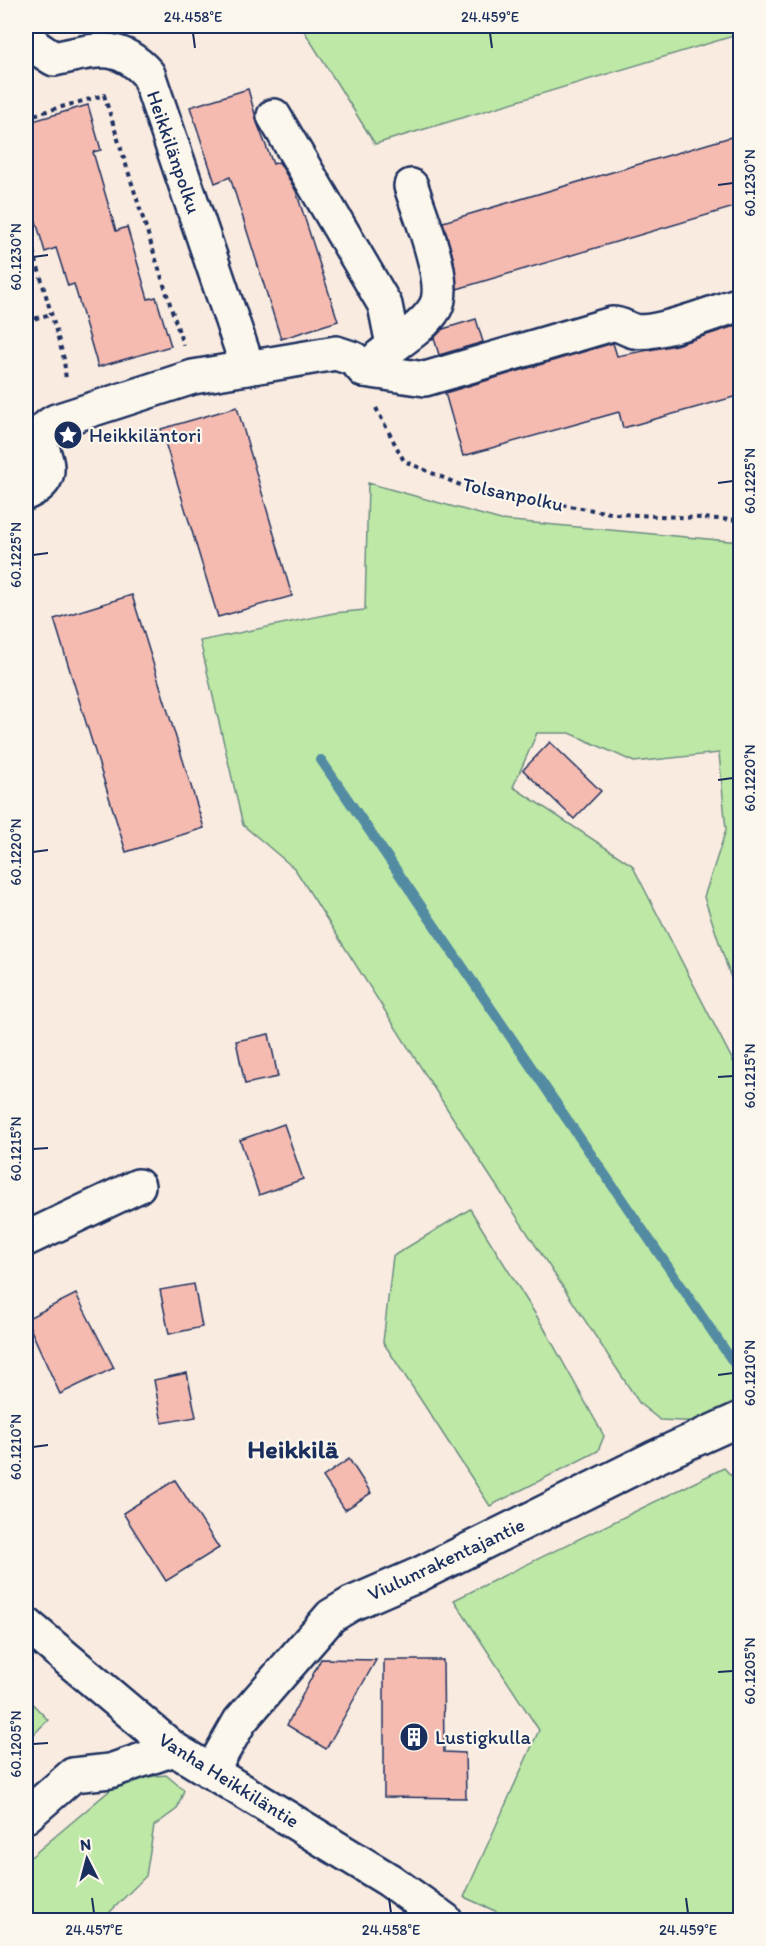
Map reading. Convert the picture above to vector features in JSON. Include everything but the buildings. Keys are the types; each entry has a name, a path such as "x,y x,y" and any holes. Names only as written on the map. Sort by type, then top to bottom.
{"street":[{"name":"Heikkilänpolku","path":"26,30 34,46 54,58 106,48 134,58 148,74 248,368"},
{"path":"274,116 385,305 393,345"},
{"path":"364,370 415,329 436,307 439,283 432,250 411,186"},
{"path":"26,493 39,486 48,473 41,436 46,426 193,377 336,352 354,359 364,370 425,379 612,324 623,324 634,331 654,330 741,304"},
{"path":"26,1239 138,1186"},
{"name":"Viulunrakentajantie","path":"211,1772 240,1721 331,1616 351,1604 418,1575 656,1457 741,1419"},
{"name":"Vanha Heikkiläntie","path":"26,1624 174,1749 389,1880 445,1920"},
{"path":"26,1816 73,1775 110,1771 174,1749"}],"path":[{"path":"26,117 104,95 193,377"},
{"path":"26,225 64,358 69,417"},
{"path":"26,321 51,314"},
{"name":"Tolsanpolku","path":"364,370 379,415 404,461 472,490 617,514 741,520"}],"green space":[{"path":"301,26 740,26 740,34 375,144"},
{"path":"368,483 501,520 740,542 740,1005 704,897 726,830 719,753 634,762 570,733 537,733 513,787 632,865 734,1063 740,1067 740,1404 704,1422 660,1420 640,1404 486,1170 295,869 243,825 200,641 334,613 365,610"},
{"path":"470,1209 544,1328 604,1436 598,1451 490,1506 383,1342 393,1256"},
{"path":"724,1468 740,1485 740,1920 515,1920 464,1897 539,1730 454,1600"},
{"path":"26,1697 48,1720 26,1742"},
{"path":"166,1775 184,1790 177,1809 154,1826 146,1876 102,1920 26,1920 26,1861 115,1786 136,1778"}],"waterway":[{"path":"321,760 740,1372"}],"place":[{"name":"Heikkiläntori","path":"68,435"},
{"name":"Lustigkulla","path":"414,1737"}],"district":[{"name":"Heikkilä","path":"293,1449"}]}
